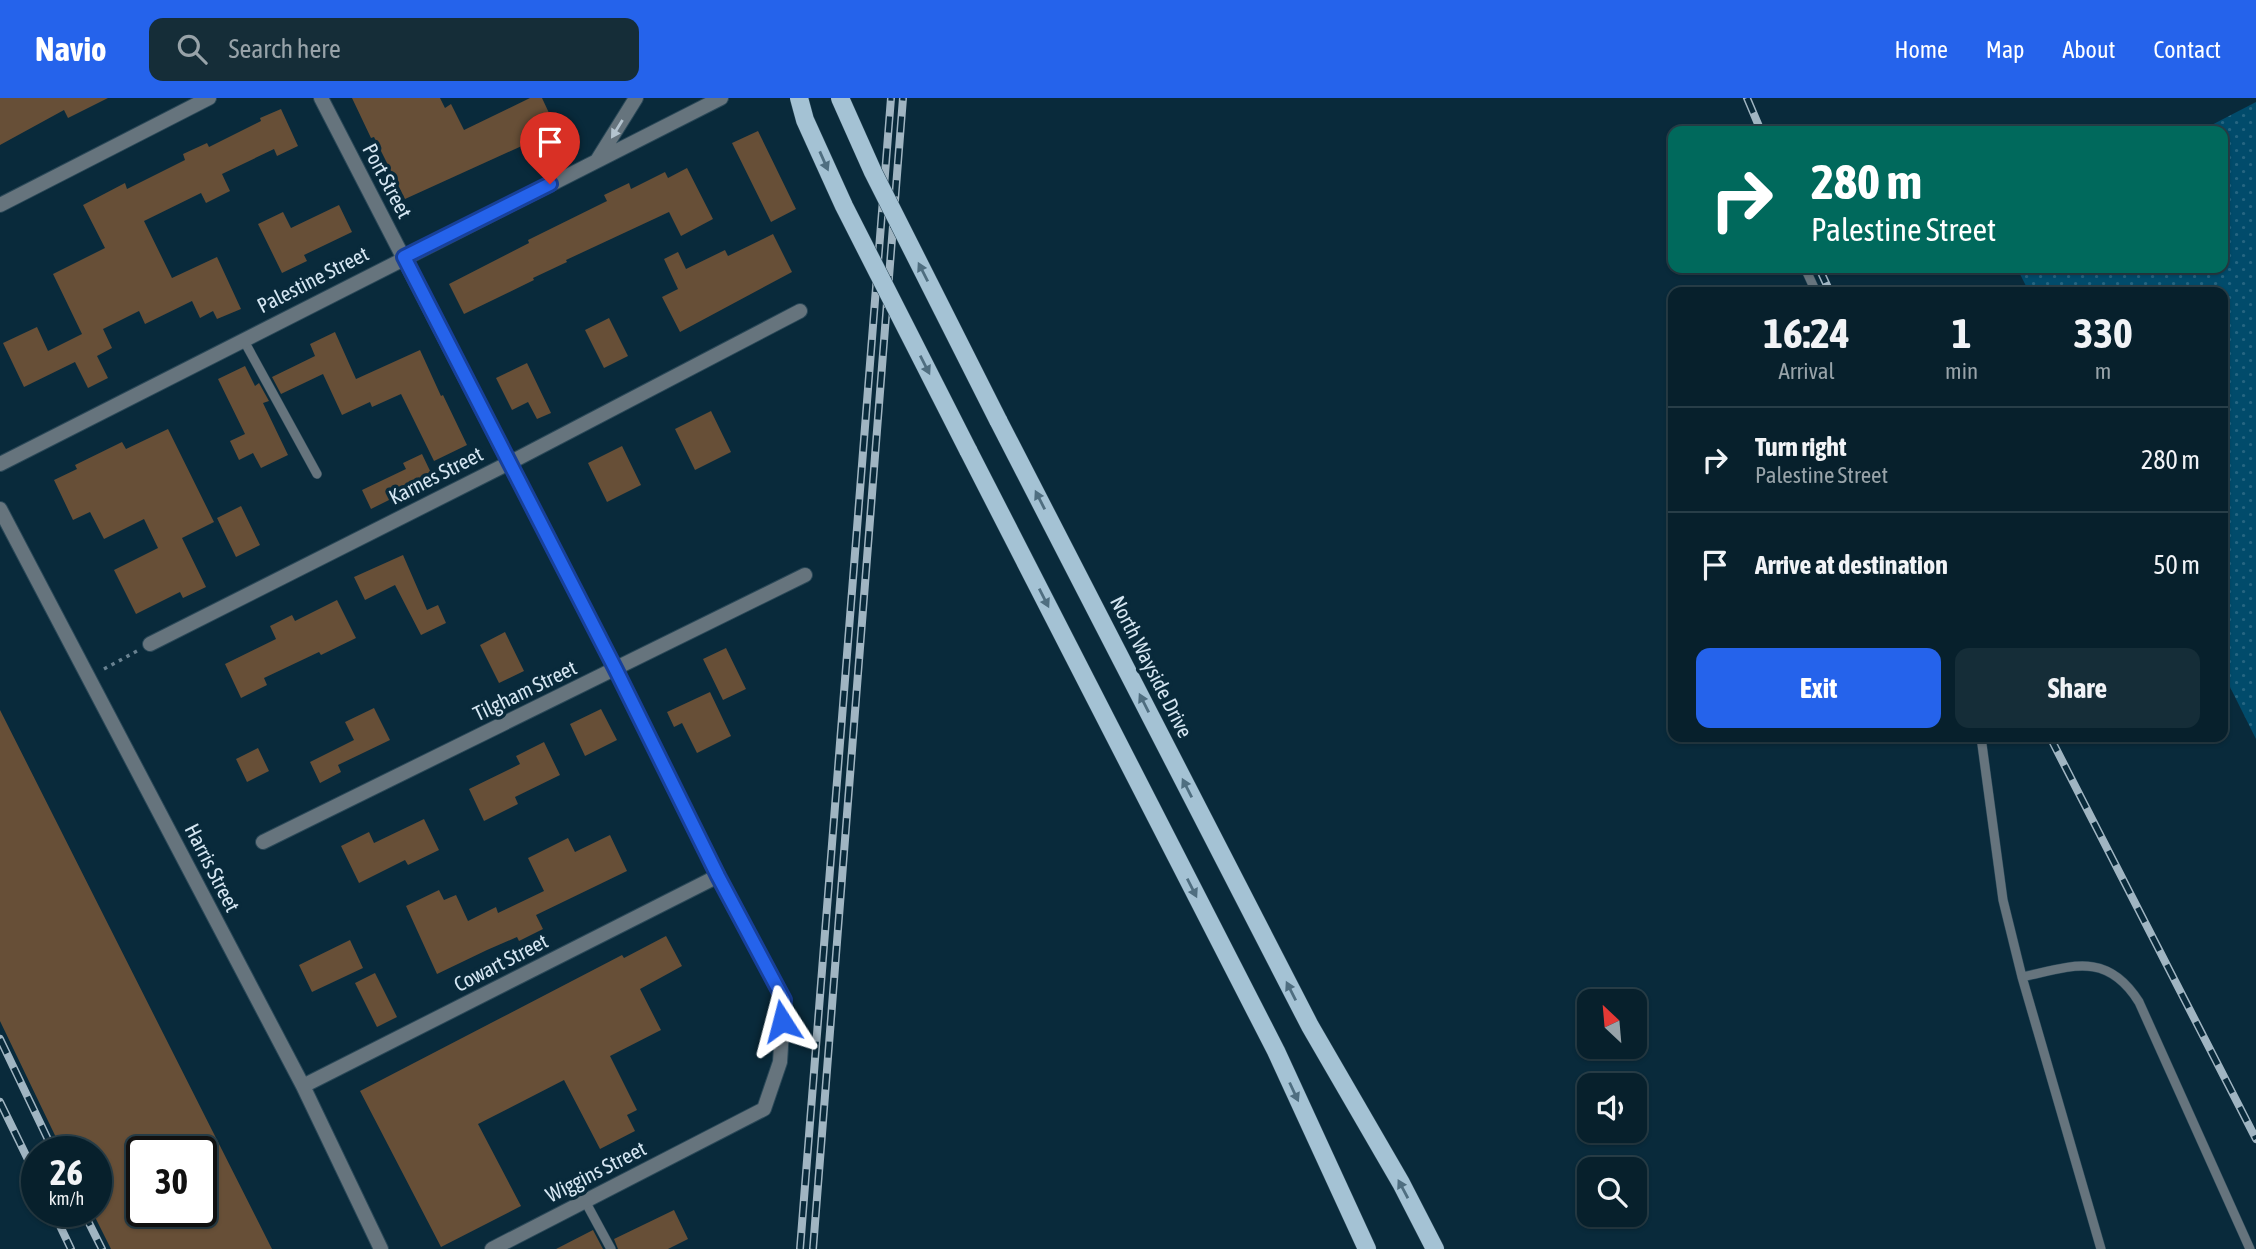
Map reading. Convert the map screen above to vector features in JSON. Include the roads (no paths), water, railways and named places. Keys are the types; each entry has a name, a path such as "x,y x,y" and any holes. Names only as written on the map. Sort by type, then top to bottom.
{"main road":[{"path":"799,98 805,120 844,206 1276,1051 1367,1249"},
{"name":"North Wayside Drive","path":"840,98 873,172 1310,1026 1401,1183 1435,1249"}],"street":[{"path":"0,205 209,98"},
{"name":"Port Street","path":"321,98 784,1000 780,1062 764,1109 719,1132"},
{"path":"598,159 636,98"},
{"name":"Palestine Street","path":"0,464 721,98"},
{"name":"Karnes Street","path":"150,644 509,463 800,311"},
{"name":"Harris Street","path":"0,509 303,1087 381,1249"},
{"name":"Tilgham Street","path":"263,842 804,575"},
{"name":"Cowart Street","path":"303,1087 718,876"},
{"name":"Wiggins Street","path":"492,1249 719,1132"}],"lane":[{"path":"243,340 317,474"},
{"path":"1982,742 2003,900 2022,977 2101,1249"},
{"path":"2022,977 2081,965 2109,971 2130,987 2250,1249"},
{"path":"585,1201 611,1249"}],"railway":[{"path":"800,1249 891,98"},
{"path":"813,1249 903,98"},
{"path":"1747,98 1759,126"},
{"path":"1821,273 1828,287"},
{"path":"2053,742 2256,1139"},
{"path":"0,1039 46,1136"},
{"path":"0,1102 21,1145"},
{"path":"61,1227 71,1249"},
{"path":"91,1227 102,1249"}]}
